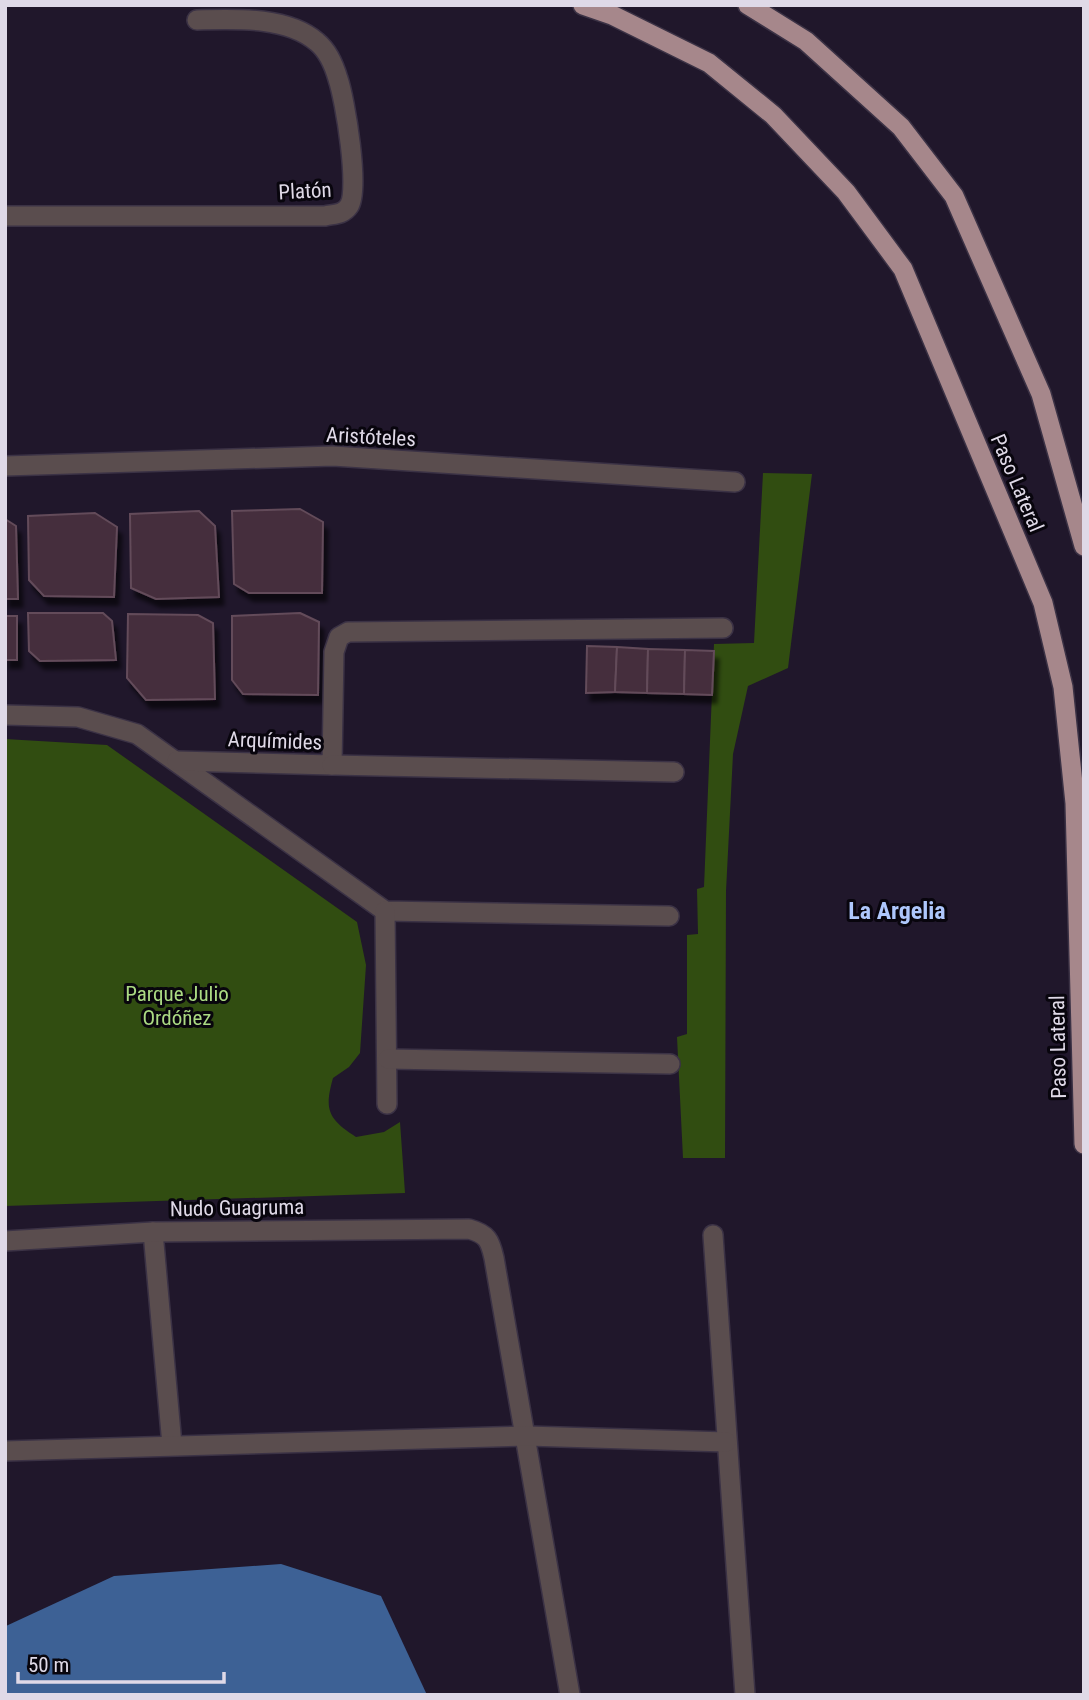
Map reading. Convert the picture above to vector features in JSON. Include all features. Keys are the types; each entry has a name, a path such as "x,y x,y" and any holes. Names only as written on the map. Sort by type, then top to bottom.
{"highway":[{"name":"Paso Lateral","path":"583,5 612,15 709,63 773,115 846,192 904,269 1044,603 1063,687 1075,803 1084,1144"},
{"name":"Paso Lateral","path":"748,5 806,41 901,127 954,195 1041,394 1084,546"}],"street":[{"name":"Platón","path":"5,216 325,216 340,214 348,208 352,200 352,167 339,82 331,59 316,41 274,22 251,19 197,20"},
{"name":"Aristóteles","path":"5,466 333,456 735,482"},
{"name":"Arquímides","path":"177,761 332,765 336,642 339,636 356,630 723,628"},
{"path":"5,715 78,717 137,734 385,911 669,916"},
{"path":"332,765 674,772"},
{"path":"385,911 387,1104"},
{"path":"388,1059 670,1064"},
{"name":"Nudo Guagruma","path":"5,1241 153,1232 469,1229 482,1233 490,1241 527,1436"},
{"path":"153,1232 172,1445"},
{"path":"713,1235 745,1695"},
{"path":"527,1436 570,1695"},
{"path":"5,1451 527,1436 726,1442"}],"green space":[{"path":"763,473 812,474 788,668 748,686 733,754 726,891 725,1158 683,1158 677,1037 687,1034 687,935 698,934 697,889 704,887 714,644 754,643"},
{"name":"Parque Julio Ordóñez","path":"5,739 107,745 357,922 366,965 360,1053 349,1067 333,1078 329,1106 339,1125 356,1137 384,1132 400,1122 405,1193 5,1206"}],"water":[{"path":"281,1564 381,1596 427,1695 5,1695 6,1626 114,1576"}],"building":[{"path":"300,509 323,522 322,593 249,593 234,584 232,511"},
{"path":"199,511 215,526 219,597 156,599 131,588 130,514"},
{"path":"95,513 117,527 114,597 44,596 29,580 28,516"},
{"path":"5,519 16,526 18,599 5,599"},
{"path":"28,613 103,613 112,621 116,660 40,661 29,651"},
{"path":"300,613 319,622 318,695 243,694 232,680 232,616"},
{"path":"128,614 198,615 213,623 215,699 146,700 127,678"},
{"path":"5,616 17,616 17,660 5,660"},
{"path":"587,646 617,647 615,692 586,693"},
{"path":"617,647 648,649 647,693 615,692"},
{"path":"648,649 685,650 684,694 647,693"},
{"path":"685,650 714,651 712,695 684,694"}],"district":[{"name":"La Argelia","path":"897,911"}]}
